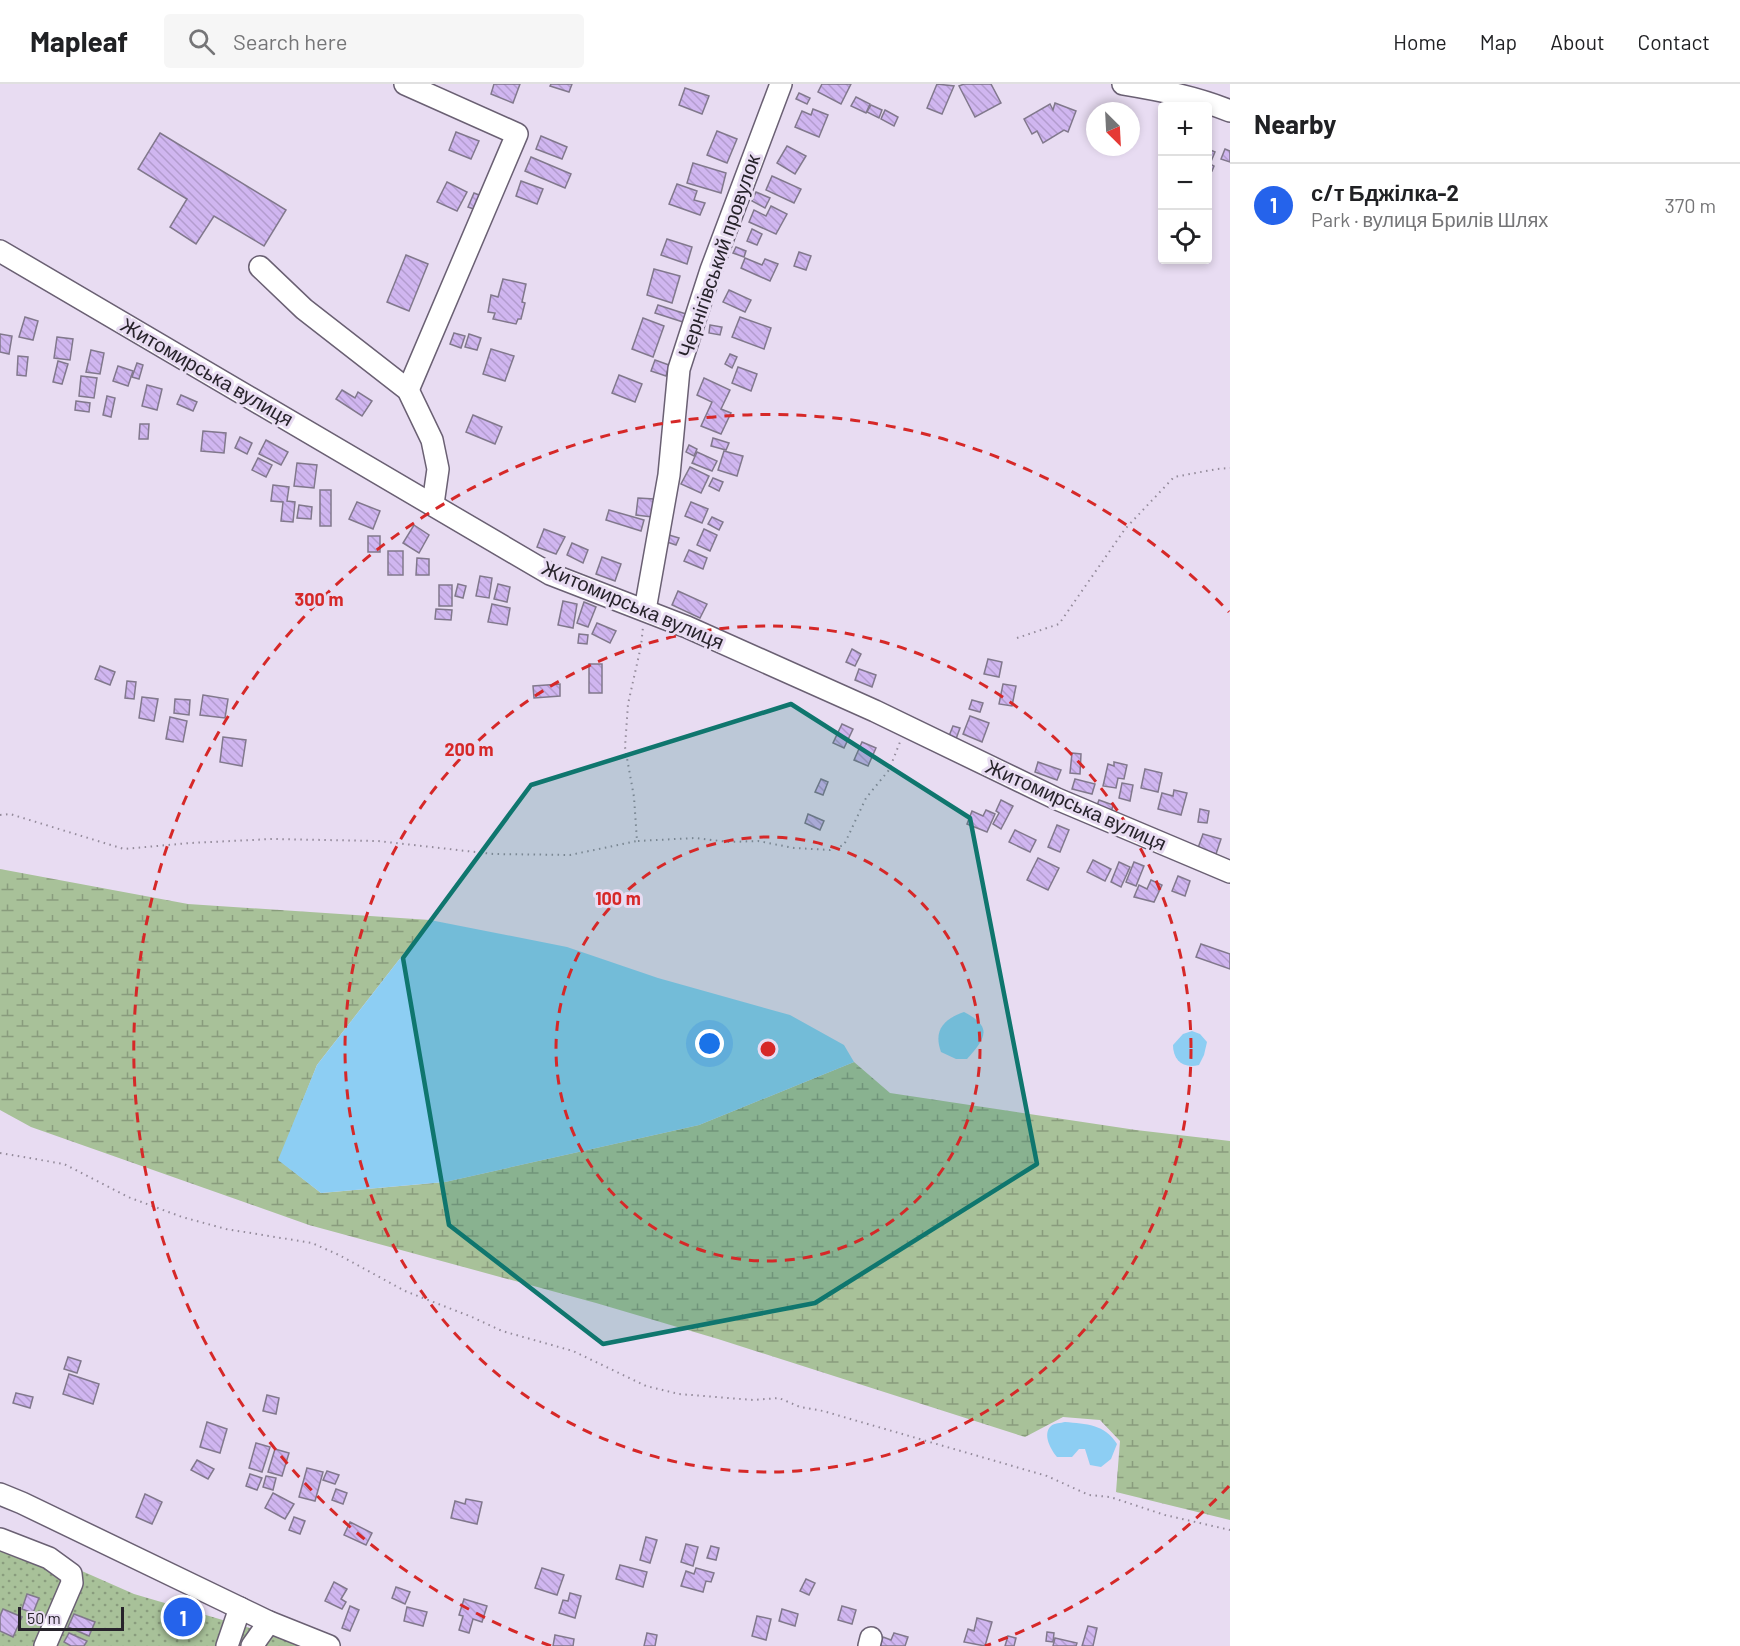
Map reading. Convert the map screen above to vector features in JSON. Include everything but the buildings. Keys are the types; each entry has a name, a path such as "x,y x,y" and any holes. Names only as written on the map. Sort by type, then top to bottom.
{"street":[{"path":"405,84 517,134 408,390"},
{"name":"Чернігівський провулок","path":"645,610 669,475 679,369 711,270 781,84"},
{"path":"1123,84 1217,105 1230,111"},
{"name":"Житомирська вулиця","path":"0,251 550,573 687,627 904,725 1057,799 1230,872"},
{"path":"260,267 304,309 408,390 432,440 438,469 433,504"},
{"path":"0,1494 269,1622 329,1646"},
{"path":"0,1539 50,1558 71,1574 72,1583 45,1646"},
{"path":"227,1646 240,1608"},
{"path":"252,1646 269,1622"}],"path":[{"path":"1017,638 1059,624 1125,529 1174,477 1230,468"},
{"path":"637,841 634,797 625,747 628,704 641,646 645,610"},
{"path":"0,815 10,814 124,849 272,839 378,841 493,854 570,855 637,841 695,838 729,842 758,841 794,848 830,850 844,845 866,798 889,770 899,749 904,725"},
{"path":"0,1153 64,1164 128,1197 182,1217 226,1229 312,1243 405,1291 502,1331 573,1351 646,1386 679,1394 753,1400 779,1398 800,1407 823,1411 1047,1476 1089,1495 1110,1497 1165,1515 1230,1530"}],"highlighted area":[{"path":"791,704 970,818 1037,1164 815,1303 603,1344 449,1225 403,958 531,785"}],"green space":[{"path":"0,869 188,904 430,920 317,1065 279,1160 321,1193 445,1182 699,1125 854,1062 890,1093 1136,1130 1230,1141 1230,1520 1116,1492 1120,1441 1100,1420 1063,1417 1025,1437 718,1339 596,1303 309,1225 31,1127 0,1110"},
{"path":"0,1535 134,1594 274,1635 302,1646 0,1646"}],"water":[{"path":"430,920 567,947 658,978 790,1015 844,1045 854,1062 699,1125 445,1182 321,1193 278,1160 317,1065"},
{"path":"964,1012 979,1023 984,1033 979,1045 967,1059 956,1059 941,1052 938,1037 946,1022"},
{"path":"1192,1031 1200,1034 1207,1042 1199,1065 1188,1066 1177,1059 1173,1045 1183,1034"},
{"path":"1065,1422 1094,1426 1107,1432 1117,1444 1111,1459 1101,1467 1090,1465 1085,1449 1079,1449 1072,1457 1057,1457 1050,1446 1047,1433 1052,1425"}],"place":[{"name":"с/т Бджілка-2","path":"183,1617"}]}
